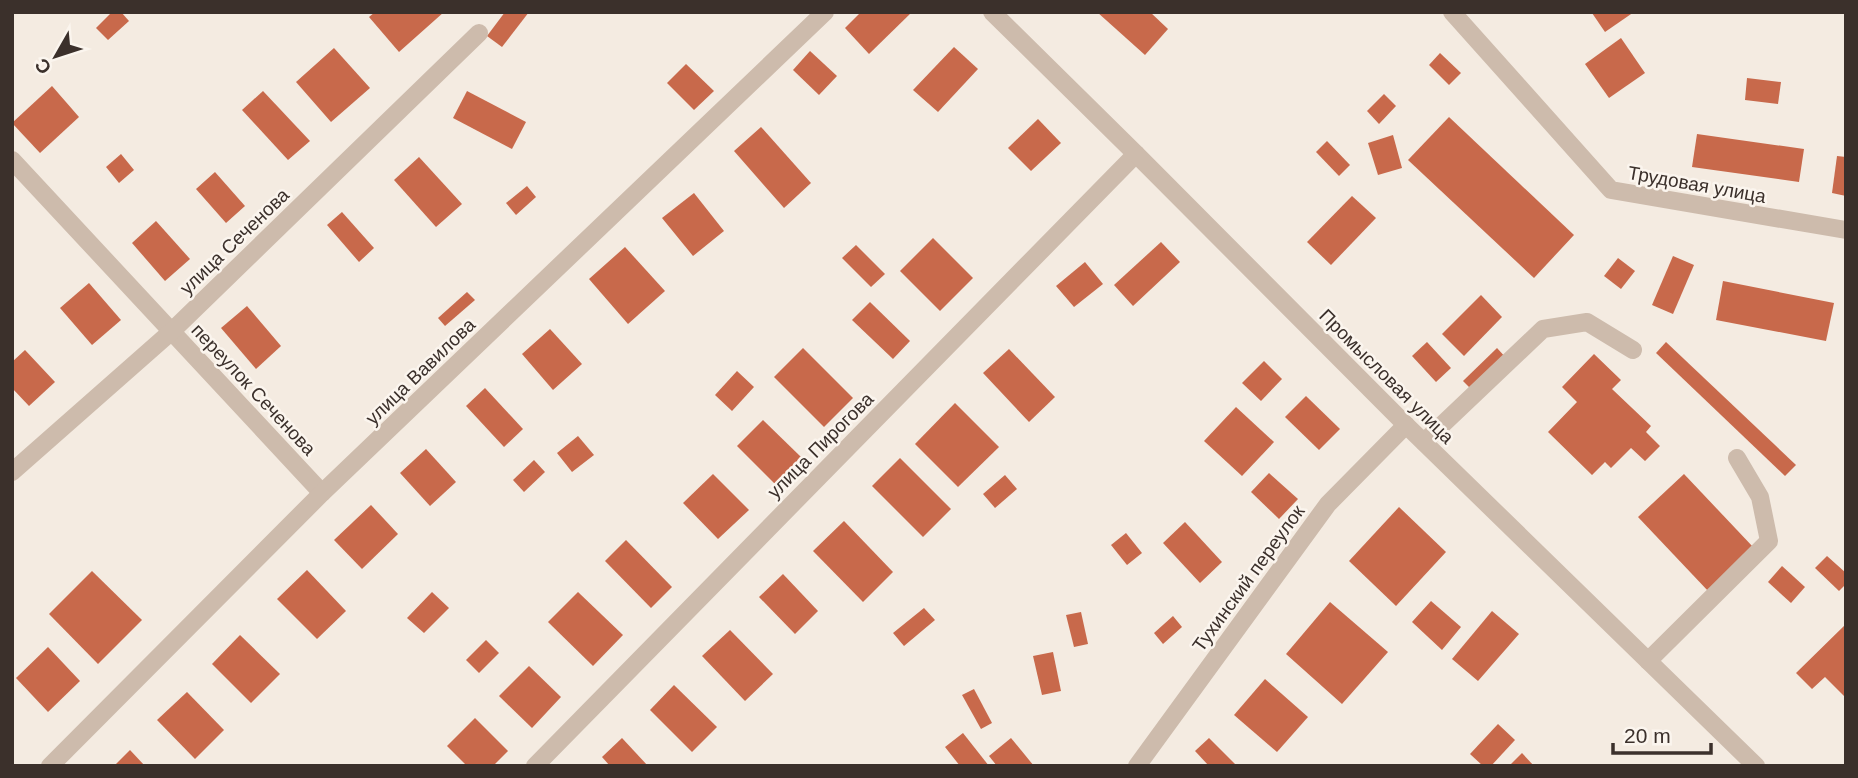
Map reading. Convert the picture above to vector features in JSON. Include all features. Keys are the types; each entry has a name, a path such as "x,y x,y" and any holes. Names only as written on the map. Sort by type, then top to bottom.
{"street":[{"name":"улица Вавилова","path":"50,766 322,493 825,12"},
{"name":"Промысловая улица","path":"992,12 1406,425 1756,766"},
{"name":"Трудовая улица","path":"1453,13 1611,190 1846,230"},
{"name":"улица Сеченова","path":"12,472 172,331 479,33"},
{"name":"улица Пирогова","path":"535,766 1136,154"},
{"name":"переулок Сеченова","path":"12,160 322,493"},
{"path":"1424,442 1543,329 1587,322 1633,350"},
{"name":"Тухинский переулок","path":"1137,766 1328,504 1406,425"},
{"path":"1648,660 1769,541 1760,497 1737,458"}],"building":[{"path":"112,12 121,12 129,21 108,40 96,28"},
{"path":"375,12 444,12 399,52 369,17"},
{"path":"505,12 529,12 502,47 487,36"},
{"path":"861,12 912,12 869,54 845,28"},
{"path":"1097,12 1150,12 1168,29 1145,55"},
{"path":"1593,12 1634,12 1605,32"},
{"path":"1621,38 1645,73 1609,98 1585,64"},
{"path":"954,47 978,69 938,112 913,90"},
{"path":"334,48 370,88 331,122 296,82"},
{"path":"810,51 837,76 819,95 793,70"},
{"path":"1440,53 1461,73 1449,85 1429,65"},
{"path":"686,64 714,91 694,110 667,83"},
{"path":"1747,78 1781,82 1778,104 1745,100"},
{"path":"52,86 79,117 40,153 12,123"},
{"path":"263,91 310,141 288,160 242,110"},
{"path":"467,91 526,122 512,149 453,118"},
{"path":"1384,94 1396,106 1379,124 1367,111"},
{"path":"1449,117 1574,235 1534,278 1408,160"},
{"path":"1038,119 1061,143 1031,171 1008,148"},
{"path":"761,127 811,183 784,208 734,151"},
{"path":"1697,134 1804,149 1799,182 1692,167"},
{"path":"1393,135 1402,168 1378,175 1368,143"},
{"path":"1327,141 1350,165 1339,176 1316,152"},
{"path":"121,154 134,170 119,183 106,167"},
{"path":"1837,156 1846,157 1846,196 1832,193"},
{"path":"419,157 462,204 436,227 394,180"},
{"path":"215,172 245,206 226,223 196,189"},
{"path":"527,186 536,197 516,215 506,203"},
{"path":"694,193 724,231 693,256 662,218"},
{"path":"1352,196 1376,218 1331,265 1307,242"},
{"path":"342,212 374,248 359,262 327,225"},
{"path":"156,221 190,259 165,281 132,243"},
{"path":"933,238 973,278 940,311 900,271"},
{"path":"1161,242 1180,262 1133,306 1114,285"},
{"path":"856,245 885,274 871,287 842,258"},
{"path":"625,247 665,291 628,324 589,279"},
{"path":"1673,256 1694,265 1673,314 1652,305"},
{"path":"1618,258 1635,271 1621,289 1604,276"},
{"path":"1085,262 1103,284 1074,307 1056,286"},
{"path":"1723,281 1834,303 1826,341 1716,320"},
{"path":"89,283 121,320 92,345 60,308"},
{"path":"467,292 475,300 445,326 438,318"},
{"path":"1481,295 1502,317 1464,356 1442,334"},
{"path":"870,302 910,341 893,359 852,320"},
{"path":"247,306 281,346 256,369 221,328"},
{"path":"550,329 582,364 553,390 522,354"},
{"path":"1427,342 1451,368 1436,382 1412,356"},
{"path":"1666,342 1796,465 1785,476 1656,353"},
{"path":"803,348 853,398 824,427 774,377"},
{"path":"1497,348 1507,359 1473,391 1463,381"},
{"path":"1009,349 1055,397 1029,422 983,373"},
{"path":"25,350 55,382 29,406 12,388 12,362"},
{"path":"1594,354 1621,380 1612,389 1651,426 1646,432 1660,446 1645,461 1631,448 1611,468 1605,462 1592,475 1548,432 1577,402 1562,387"},
{"path":"1264,361 1282,379 1261,401 1242,383"},
{"path":"737,371 754,387 732,411 715,395"},
{"path":"485,388 523,429 504,447 466,406"},
{"path":"1306,396 1340,429 1319,450 1285,417"},
{"path":"955,403 999,447 958,487 915,444"},
{"path":"1236,407 1274,442 1242,476 1204,441"},
{"path":"763,420 801,457 775,484 737,446"},
{"path":"578,436 594,455 572,472 557,453"},
{"path":"426,449 456,482 430,506 400,473"},
{"path":"900,458 951,509 923,537 872,486"},
{"path":"534,460 545,472 524,492 513,480"},
{"path":"1269,473 1298,499 1279,519 1251,492"},
{"path":"713,474 749,510 718,539 683,503"},
{"path":"1684,474 1754,548 1709,592 1638,517"},
{"path":"1005,475 1017,489 995,508 983,494"},
{"path":"371,505 398,534 362,569 334,540"},
{"path":"1399,507 1446,552 1396,606 1349,561"},
{"path":"844,521 893,572 863,602 813,551"},
{"path":"1185,522 1222,562 1200,583 1163,543"},
{"path":"1126,533 1142,553 1127,565 1111,545"},
{"path":"626,540 672,587 651,608 605,561"},
{"path":"1827,556 1846,573 1846,584 1839,591 1815,568"},
{"path":"1782,566 1805,587 1791,603 1768,582"},
{"path":"307,570 346,611 317,639 277,599"},
{"path":"92,571 142,620 98,664 49,614"},
{"path":"783,574 818,611 795,634 759,597"},
{"path":"432,592 449,608 424,633 407,618"},
{"path":"578,592 623,635 593,666 548,622"},
{"path":"1431,601 1461,627 1442,650 1412,622"},
{"path":"1330,602 1388,652 1342,704 1286,654"},
{"path":"924,608 935,620 904,646 893,633"},
{"path":"1492,611 1519,634 1478,681 1452,659"},
{"path":"1081,612 1088,644 1074,647 1066,615"},
{"path":"1173,616 1182,627 1163,644 1154,633"},
{"path":"1846,624 1846,698 1825,677 1812,689 1796,673"},
{"path":"730,630 773,674 745,701 702,656"},
{"path":"240,635 280,674 251,703 212,664"},
{"path":"486,640 499,653 479,673 466,660"},
{"path":"48,647 80,681 48,712 16,678"},
{"path":"1053,652 1061,691 1042,695 1033,656"},
{"path":"529,666 561,697 532,728 499,696"},
{"path":"1265,679 1308,717 1277,752 1234,715"},
{"path":"674,685 717,727 692,752 650,710"},
{"path":"974,689 992,723 981,729 962,695"},
{"path":"187,692 224,730 195,759 157,720"},
{"path":"475,718 508,751 493,766 467,766 447,746"},
{"path":"1498,724 1515,740 1491,766 1483,766 1470,754"},
{"path":"963,733 989,766 960,766 945,747"},
{"path":"622,738 648,766 610,766 602,757"},
{"path":"1011,738 1034,766 997,766 989,756"},
{"path":"1209,738 1237,766 1209,766 1195,751"},
{"path":"130,750 145,766 114,766"},
{"path":"1522,753 1534,766 1509,766"}]}
